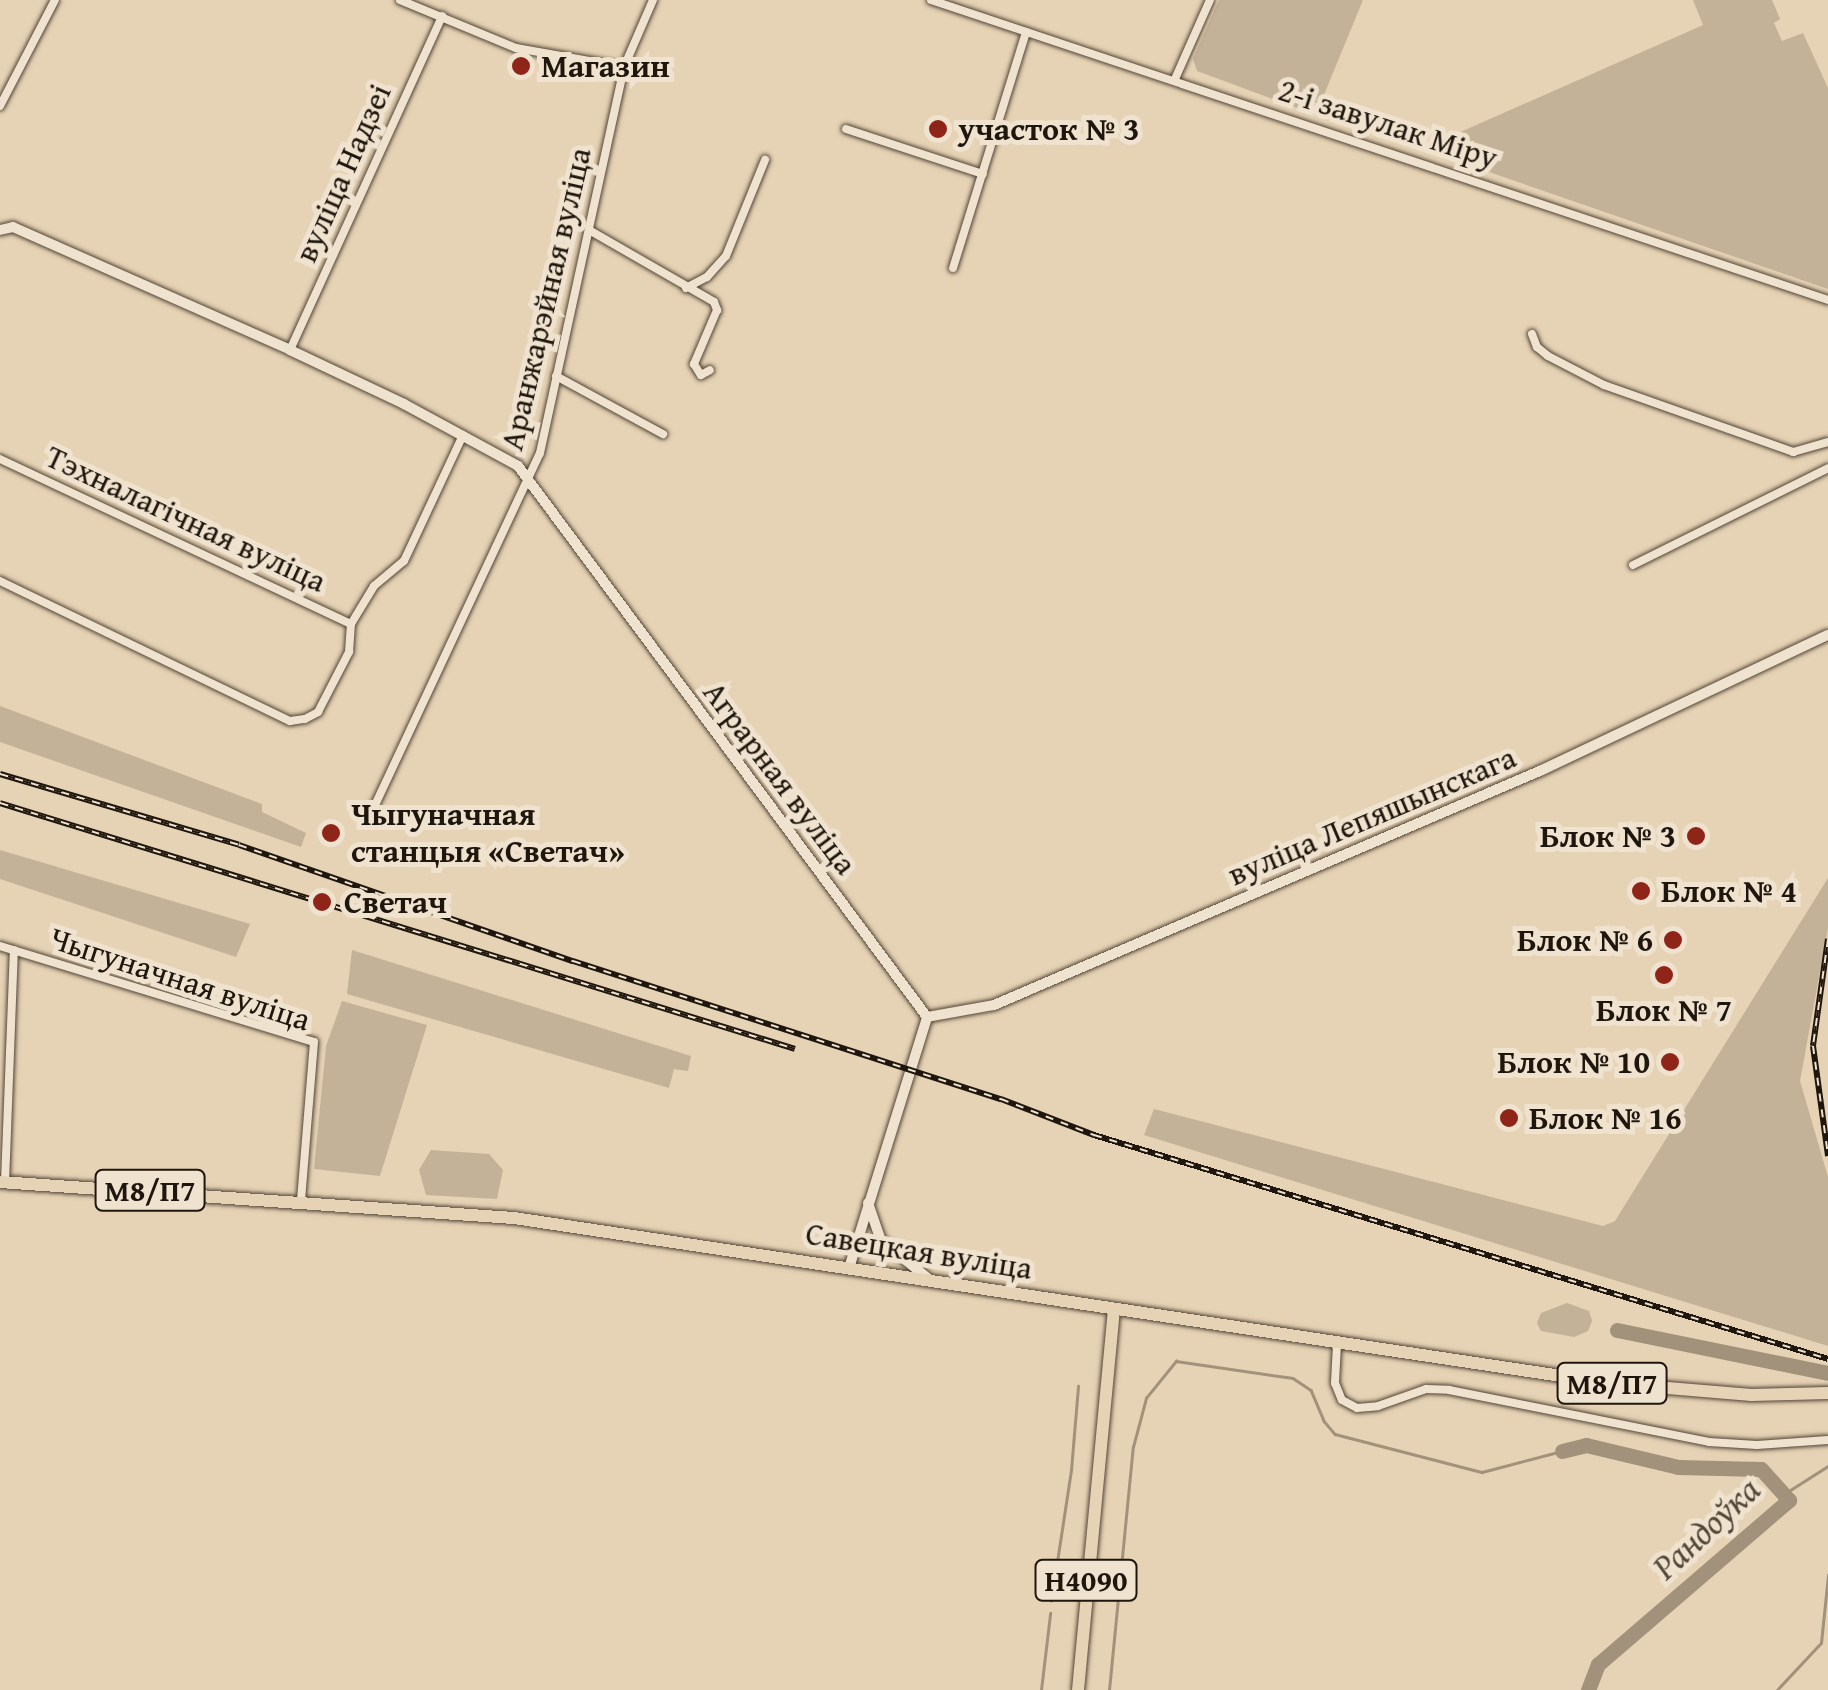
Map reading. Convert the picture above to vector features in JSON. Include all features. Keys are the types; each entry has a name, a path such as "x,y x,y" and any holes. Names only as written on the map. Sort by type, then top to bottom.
{"main road":[{"name":"Савецкая вуліца","path":"2,1182 301,1200 549,1222 1608,1383 1751,1395 1828,1393"},
{"name":"Н4090","path":"1078,1690 1114,1310"}],"street":[{"path":"0,106 55,0"},
{"path":"400,0 516,48 624,68"},
{"name":"Аранжарэйная вуліца","path":"368,820 540,453 624,68 653,0"},
{"name":"2-і завулак Міру","path":"932,0 1828,300"},
{"path":"963,11 967,0"},
{"path":"1175,80 1210,0"},
{"name":"вуліца Надзеі","path":"290,350 442,16"},
{"path":"953,268 1026,32"},
{"path":"846,129 983,174"},
{"path":"686,288 707,277 726,256 765,160"},
{"path":"0,220 12,227"},
{"path":"0,230 12,227"},
{"name":"Аграрная вуліца","path":"12,227 290,350 464,435 500,454 529,476 927,1017"},
{"path":"589,230 714,302 717,310 694,364 701,375 710,370"},
{"path":"1532,334 1537,347 1548,356 1604,385 1793,452 1828,442"},
{"path":"556,376 663,434"},
{"path":"0,582 290,721 318,712 349,652 351,624 374,586 404,561 464,435"},
{"name":"Тэхналагічная вуліца","path":"0,459 351,624"},
{"path":"1633,565 1828,468"},
{"name":"вуліца Лепяшынскага","path":"927,1017 954,1016 994,1005 1542,770 1828,636"},
{"name":"Чыгуначная вуліца","path":"0,946 314,1042 301,1200"},
{"path":"2,1182 14,950"},
{"path":"849,1268 867,1198 927,1017"},
{"path":"867,1198 881,1240 931,1280"},
{"path":"1337,1344 1334,1383 1342,1400 1357,1408 1378,1406 1426,1389 1449,1390 1709,1442 1757,1445 1828,1440"}],"shaded area":[{"path":"1219,0 1363,0 1321,102 1300,109 1197,71 1193,59"},
{"path":"1693,0 1772,0 1780,19 1774,23 1782,41 1803,33 1828,88 1828,289 1422,149 1703,25"},
{"path":"0,706 262,804 262,812 306,833 301,847 0,742"},
{"path":"0,850 250,924 236,957 0,879"},
{"path":"1828,878 1828,928 1800,1081 1828,1177 1828,1346 1144,1135 1154,1109 1603,1226 1615,1221"},
{"path":"352,950 691,1056 688,1071 674,1069 669,1088 347,994"},
{"path":"342,1001 427,1025 380,1176 314,1169 326,1046"},
{"path":"431,1150 489,1154 503,1170 497,1199 426,1195 419,1170"},
{"path":"1567,1303 1589,1311 1592,1321 1588,1331 1574,1337 1541,1331 1537,1323 1541,1313"}],"waterway":[{"name":"Рандоўка","path":"1617,1330 1828,1373"},
{"path":"1109,1690 1133,1447 1146,1398 1176,1361 1293,1378 1311,1390 1324,1421 1335,1434 1482,1472 1562,1451"},
{"path":"1051,1601 1071,1470 1078,1386"},
{"name":"Рандоўка","path":"1562,1451 1586,1445 1678,1467 1761,1469 1789,1500 1598,1664 1588,1690"},
{"path":"1784,1494 1828,1466"},
{"path":"1777,1690 1821,1643 1828,1575"},
{"path":"1041,1690 1050,1614"}],"railway":[{"path":"0,774 239,845 573,961 1001,1099 1094,1135 1828,1359"},
{"path":"0,803 795,1049"},
{"path":"1828,939 1813,1046 1828,1156"}],"place":[{"name":"Магазин","path":"521,66"},
{"name":"участок № 3","path":"938,129"},
{"name":"Чыгуначная станцыя «Светач»","path":"331,833"},
{"name":"Блок № 3","path":"1696,836"},
{"name":"Блок № 4","path":"1641,891"},
{"name":"Светач","path":"322,902"},
{"name":"Блок № 6","path":"1673,940"},
{"name":"Блок № 7","path":"1664,975"},
{"name":"Блок № 10","path":"1670,1062"},
{"name":"Блок № 16","path":"1509,1118"}]}
